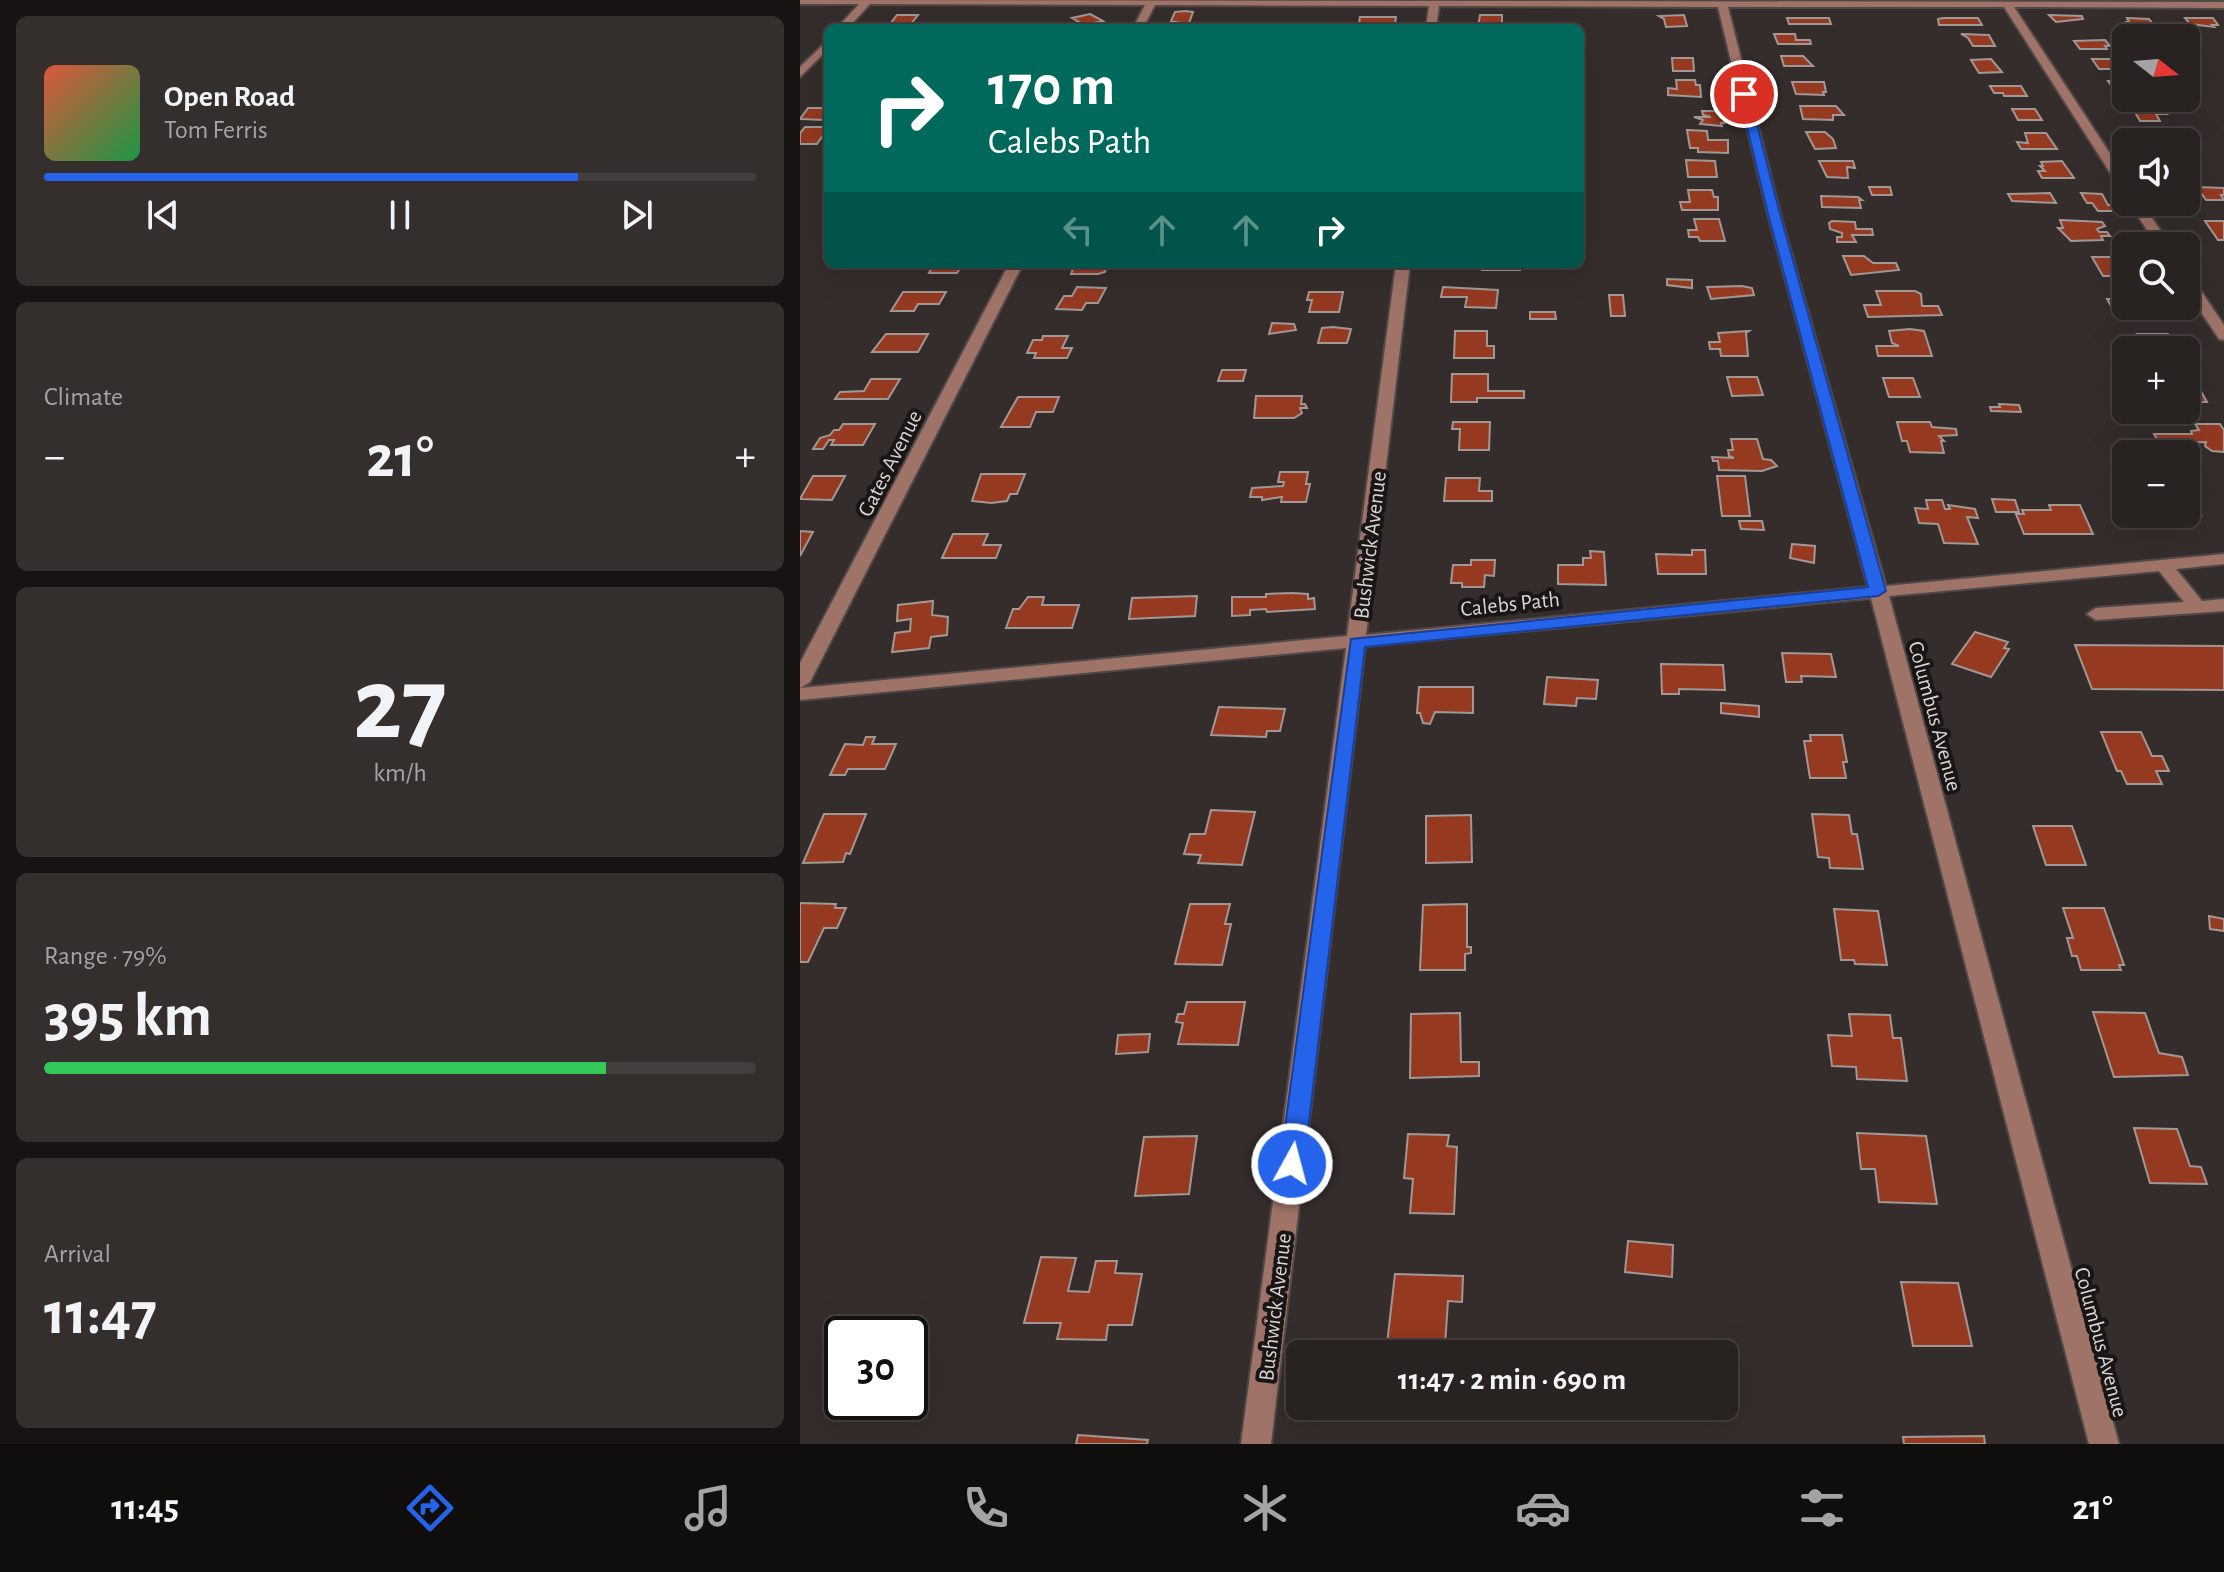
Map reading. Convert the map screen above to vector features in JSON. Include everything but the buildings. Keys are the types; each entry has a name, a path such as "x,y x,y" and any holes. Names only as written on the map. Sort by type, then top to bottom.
{"street":[{"path":"800,1 2224,5"},
{"path":"846,24 867,1"},
{"path":"1140,24 1152,1"},
{"path":"1432,24 1435,1"},
{"name":"Columbus Avenue","path":"1721,2 1774,214 1878,591 2104,1444"},
{"path":"2006,2 2112,166"},
{"path":"800,74 824,47"},
{"name":"Gates Avenue","path":"800,682 1014,268"},
{"name":"Bushwick Avenue","path":"1256,1444 1403,268"},
{"path":"2200,300 2224,336"},
{"name":"Calebs Path","path":"800,694 2224,559"},
{"path":"2164,565 2197,607"},
{"path":"2096,614 2224,605"}],"route":[{"path":"1292,1164 1357,643 1878,591 1744,94"}]}
